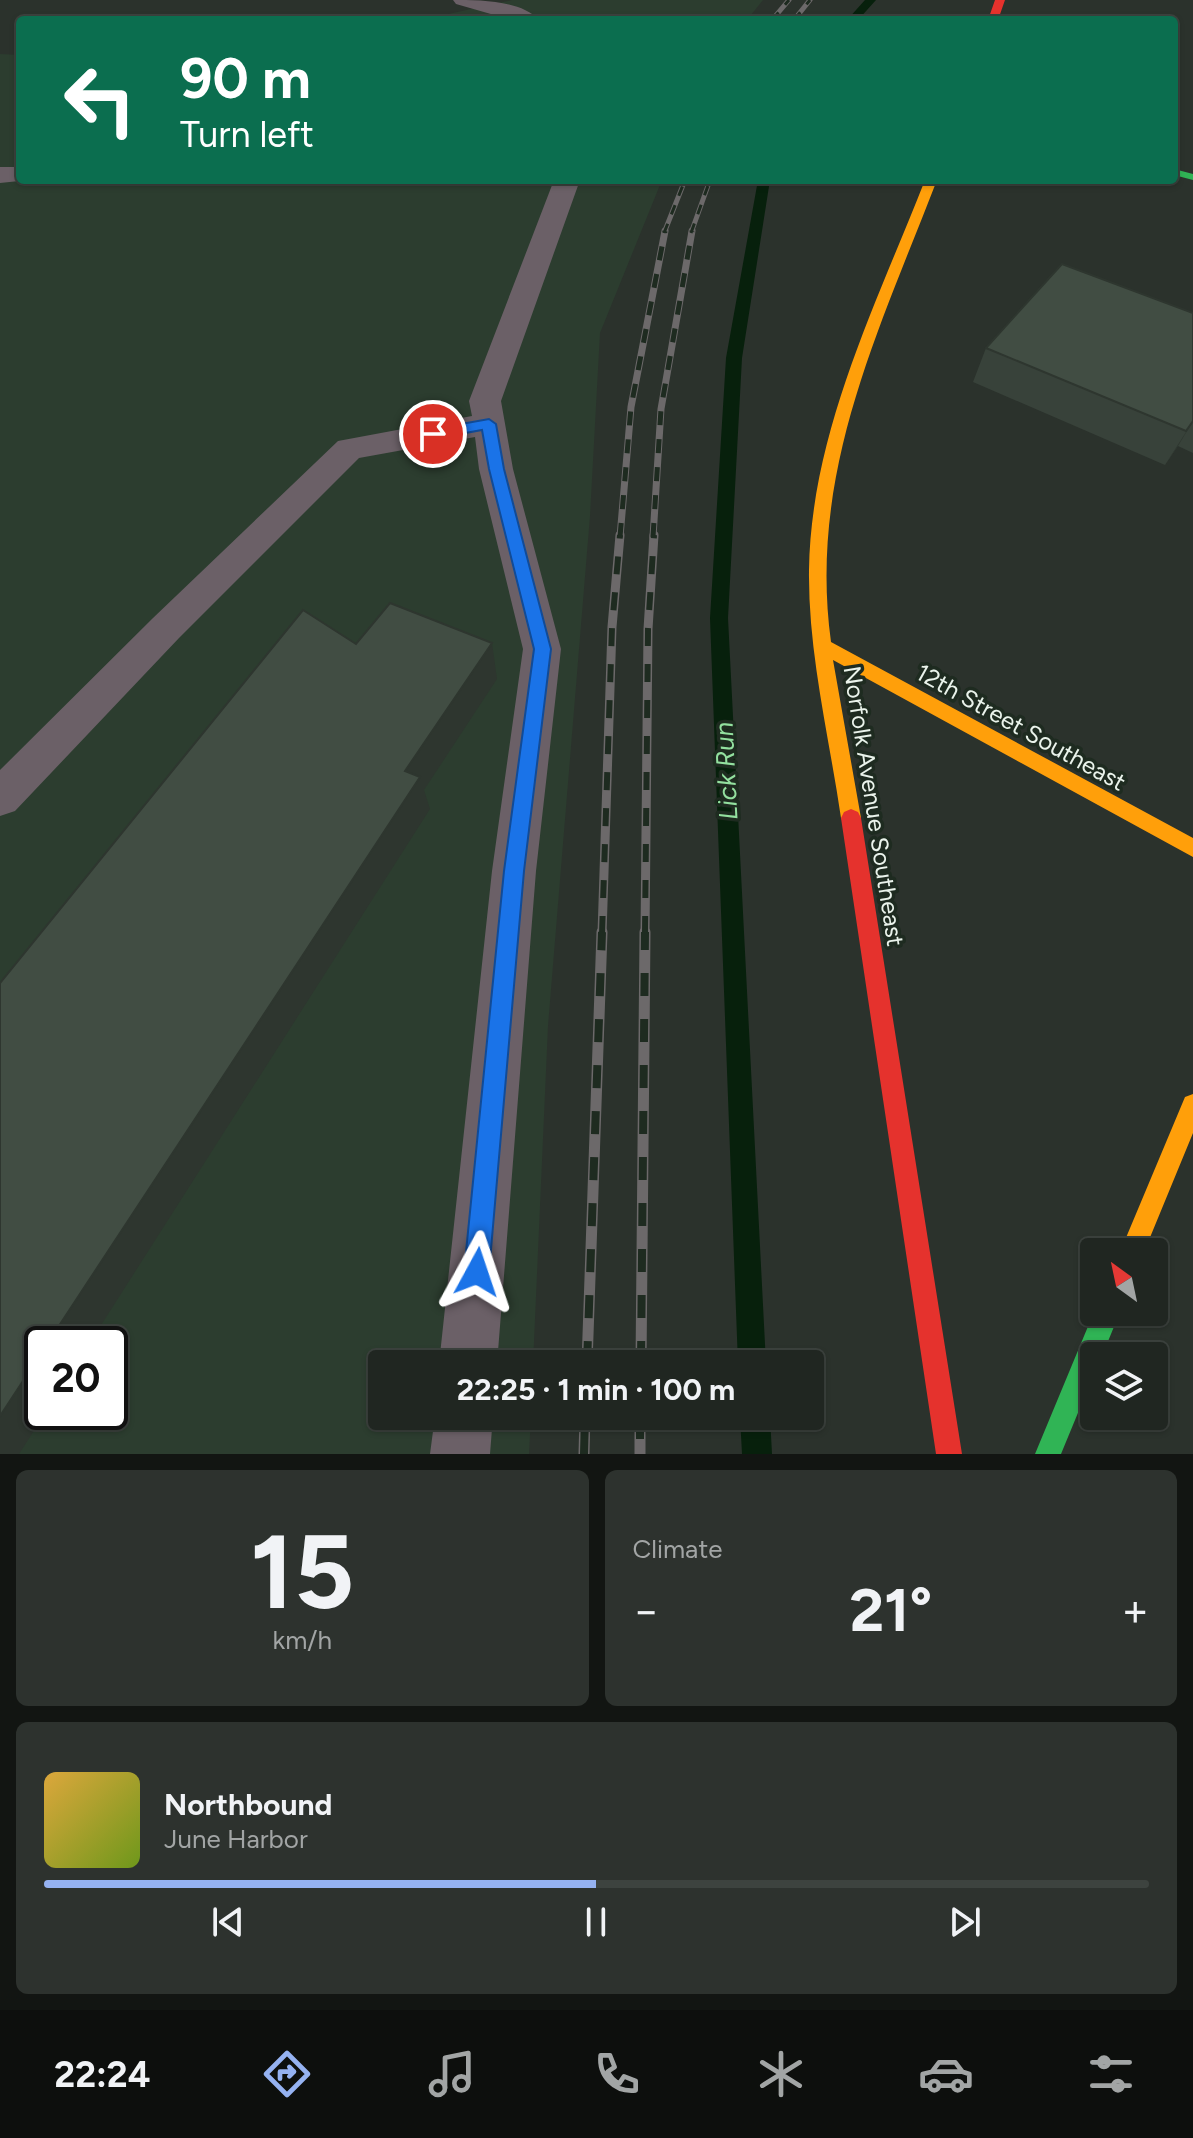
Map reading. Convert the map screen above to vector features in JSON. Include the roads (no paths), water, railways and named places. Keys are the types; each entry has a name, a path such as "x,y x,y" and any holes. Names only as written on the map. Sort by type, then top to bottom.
{"street":[{"name":"Norfolk Avenue Southeast","path":"929,184 833,448 823,489 817,570 825,647 949,1454"},
{"name":"12th Street Southeast","path":"825,647 1193,848"},
{"path":"1138,1238 1193,1105"},
{"path":"1048,1454 1101,1326"}],"lane":[{"path":"463,0 520,16"},
{"path":"469,1350 514,871 542,649 496,469 485,401 566,184"},
{"path":"0,798 166,628 349,449 489,424"},
{"path":"460,1454 463,1430"}],"waterway":[{"name":"Lick Run","path":"856,16 871,0"},
{"name":"Lick Run","path":"751,1350 719,618 734,358 763,184"},
{"name":"Lick Run","path":"756,1430 757,1454"}],"railway":[{"path":"775,16 789,0"},
{"path":"797,16 810,0"},
{"path":"664,233 683,184"},
{"path":"691,233 709,184"},
{"path":"620,537 631,407 665,231"},
{"path":"653,537 661,409 692,231"},
{"path":"602,934 612,627 620,535"},
{"path":"645,934 648,629 654,535"},
{"path":"587,1350 602,932"},
{"path":"641,1350 645,932"},
{"path":"584,1454 585,1430"},
{"path":"640,1430 640,1454"}]}
